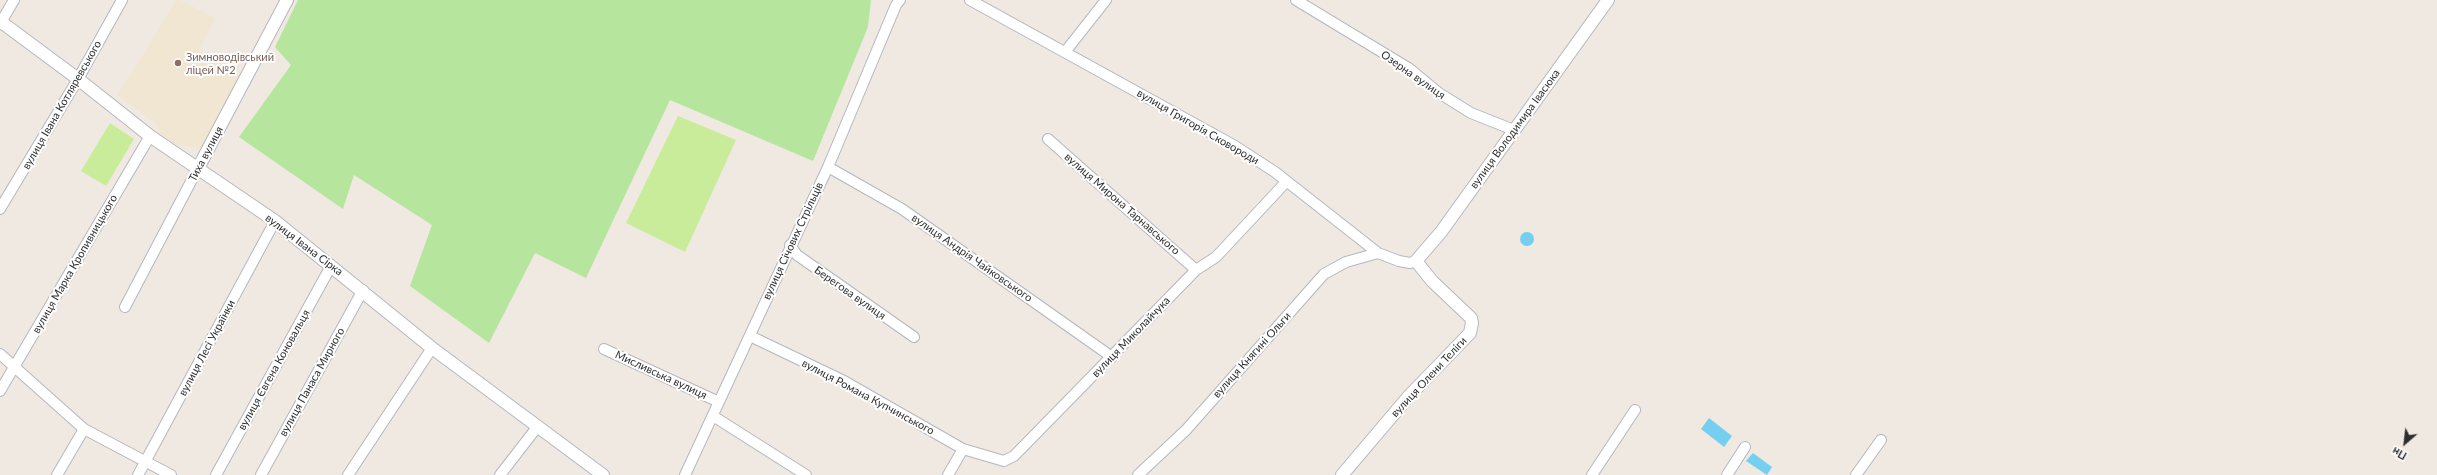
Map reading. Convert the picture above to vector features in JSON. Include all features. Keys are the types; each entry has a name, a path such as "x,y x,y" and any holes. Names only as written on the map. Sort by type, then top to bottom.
{"street":[{"path":"0,22 14,0"},
{"name":"вулиця Івана Котляревського","path":"0,209 78,79 122,0"},
{"name":"Тиха вулиця","path":"125,307 287,0"},
{"name":"вулиця Григорія Сковороди","path":"970,0 1068,49 1235,146 1286,182 1378,253 1399,261 1410,263 1418,259"},
{"path":"1068,49 1106,0"},
{"name":"Озерна вулиця","path":"1296,0 1410,69 1439,93 1471,113 1514,130"},
{"name":"вулиця Володимира Івасюка","path":"1418,259 1441,232 1608,0"},
{"name":"вулиця Січових Стрільців","path":"686,475 790,245 828,166 897,2"},
{"name":"вулиця Івана Сірка","path":"0,22 78,79 150,136 197,170 275,221 363,290 432,348 603,475"},
{"name":"вулиця Марка Кропивницького","path":"0,391 150,136"},
{"name":"вулиця Мирона Тарнавського","path":"1048,139 1196,270"},
{"name":"вулиця Андрія Чайковського","path":"828,166 902,209 1112,357"},
{"name":"вулиця Миколайчука","path":"963,449 1004,461 1014,456 1196,270 1216,257 1286,182"},
{"name":"вулиця Лесі Українки","path":"138,475 275,221"},
{"name":"Берегова вулиця","path":"790,245 797,255 914,337"},
{"name":"вулиця Княгині Ольги","path":"1138,475 1186,430 1324,274 1346,262 1378,253"},
{"name":"вулиця Олени Теліги","path":"1342,475 1409,396 1470,333 1472,327 1471,318 1422,270 1418,259"},
{"name":"вулиця Євгена Коновальця","path":"216,475 331,266"},
{"name":"вулиця Панаса Мирного","path":"261,475 363,290"},
{"name":"вулиця Романа Купчинського","path":"750,336 844,381 963,449"},
{"path":"348,475 432,348"},
{"name":"Мисливська вулиця","path":"604,349 719,402"},
{"path":"0,354 84,429 171,475"},
{"path":"1592,475 1635,410"},
{"path":"713,416 806,475"},
{"path":"500,475 538,426"},
{"path":"57,475 84,429"},
{"path":"1856,475 1881,440"},
{"path":"1726,475 1745,448"},
{"path":"948,475 963,449"}],"shaded area":[{"name":"Зимноводівський ліцей №2","path":"176,0 180,0 215,18 199,51 240,75 203,149 177,145 160,133 157,124 117,95"}],"green space":[{"path":"298,0 871,0 868,27 813,161 670,100 586,278 535,253 489,343 410,286 432,225 354,175 343,209 239,137 291,65 275,47"},
{"path":"678,116 736,140 685,252 626,223"},
{"path":"110,123 134,139 106,186 81,171"}],"water":[{"path":"1527,232 1532,234 1534,239 1532,244 1527,246 1522,244 1520,239 1522,234"},
{"path":"1709,418 1732,436 1724,447 1701,429"},
{"path":"1753,453 1772,467 1767,475 1746,461"}],"place":[{"name":"Зимноводівський ліцей №2","path":"178,63"}]}
